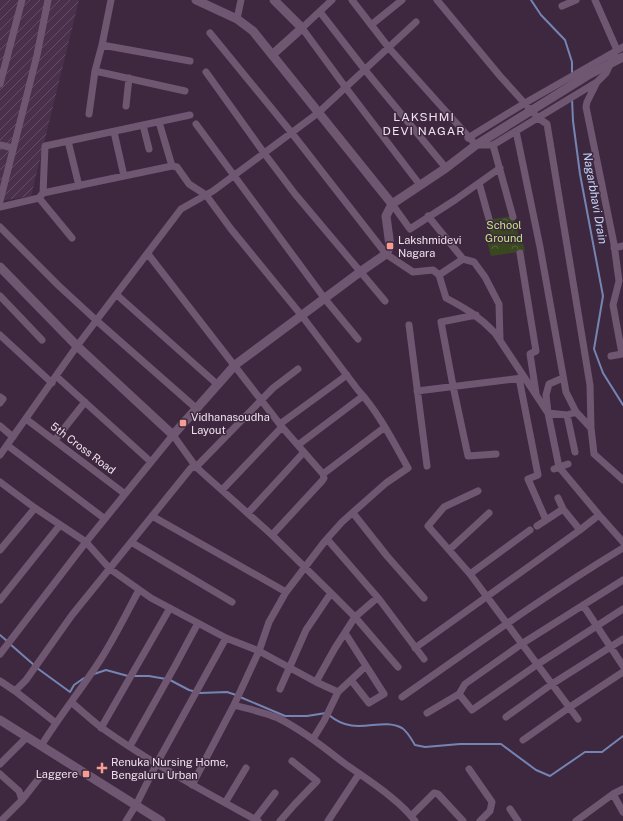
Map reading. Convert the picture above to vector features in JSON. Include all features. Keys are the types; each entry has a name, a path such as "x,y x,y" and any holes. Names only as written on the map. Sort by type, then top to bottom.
{"street":[{"path":"0,84 3,61 22,0"},
{"path":"0,201 37,55 48,0"},
{"path":"89,114 95,71 111,0"},
{"path":"196,0 237,19 253,31 392,204 410,229 455,200 500,168"},
{"path":"237,19 241,0"},
{"path":"274,0 302,28 420,185"},
{"path":"272,55 332,0"},
{"path":"352,0 389,48 468,138 476,145"},
{"path":"371,25 402,0"},
{"path":"437,0 500,76 538,118 547,124 590,385 591,455 623,480"},
{"path":"562,6 576,0"},
{"path":"595,0 620,48"},
{"path":"320,12 365,70 446,168"},
{"path":"0,455 77,346 181,209 213,191 318,113 416,22"},
{"path":"210,33 291,132 386,254 413,272 434,270 439,275 446,298 476,315 495,333 521,378 536,395 548,413"},
{"path":"102,45 190,61"},
{"path":"468,138 620,48"},
{"path":"0,654 86,542 151,462 235,365 386,254 390,246 386,216 392,204 446,168 476,145 490,142 516,130 597,82 606,73 620,48"},
{"path":"490,142 590,74 623,57"},
{"path":"95,71 185,91"},
{"path":"206,72 264,153 296,194 385,301"},
{"path":"126,106 129,78"},
{"path":"597,82 586,107 614,248 619,281 613,305 622,354 610,356"},
{"path":"72,238 41,196 45,146 190,115"},
{"path":"159,122 172,166"},
{"path":"196,124 325,299 358,339"},
{"path":"143,125 149,149"},
{"path":"516,130 540,247 566,392 576,412 591,428"},
{"path":"114,132 124,176"},
{"path":"68,141 79,186"},
{"path":"490,142 500,168 513,217"},
{"path":"0,145 13,148"},
{"path":"0,207 79,186 172,166 176,167 189,184 206,195 231,229 302,316 363,396 368,400 408,468 386,483 342,522 286,592 269,622 259,651 245,682 192,785"},
{"path":"479,183 489,219"},
{"path":"428,216 463,260 474,262 485,277 498,304 500,341"},
{"path":"0,227 59,286 197,409"},
{"path":"614,248 623,246"},
{"path":"520,253 536,351 530,354 536,395"},
{"path":"148,254 281,425 323,474 324,478 322,481 272,535"},
{"path":"439,275 463,260"},
{"path":"0,267 77,346 173,435 196,467 272,535 355,617 398,666"},
{"path":"117,295 218,385"},
{"path":"0,296 42,340"},
{"path":"476,315 441,322 452,386 468,456 496,454"},
{"path":"409,325 427,466"},
{"path":"0,335 54,380 85,402 151,462"},
{"path":"15,691 26,680 72,615 191,468 196,467 272,388 298,369"},
{"path":"222,490 281,425 347,375"},
{"path":"417,391 521,378"},
{"path":"521,378 538,475 528,480 546,520"},
{"path":"563,378 549,384 546,395 557,468 623,542"},
{"path":"298,445 363,396"},
{"path":"0,397 3,399 0,403"},
{"path":"55,440 85,402"},
{"path":"548,413 567,414 576,412"},
{"path":"567,414 575,452"},
{"name":"5th Cross Road","path":"26,419 126,494"},
{"path":"0,426 13,437"},
{"path":"323,474 385,428"},
{"path":"7,446 105,519"},
{"path":"248,513 304,452"},
{"path":"557,468 568,464"},
{"path":"1,486 86,542 110,569 151,598 226,638 259,651 289,668 338,692"},
{"path":"478,492 444,507 428,526 488,597 578,719"},
{"path":"558,498 563,509 580,530"},
{"path":"0,550 35,508"},
{"path":"537,526 563,509"},
{"path":"353,513 387,556 424,598"},
{"path":"449,550 489,513"},
{"path":"415,648 488,597 599,515"},
{"path":"152,516 286,592"},
{"path":"0,600 60,525"},
{"path":"470,574 530,530"},
{"path":"327,539 377,598 424,659"},
{"path":"131,542 232,602"},
{"path":"402,697 507,623 623,548"},
{"path":"427,713 459,694 465,684 523,643 623,580"},
{"path":"41,746 89,678 139,590"},
{"path":"280,688 306,630 331,593"},
{"path":"316,682 355,617 377,598"},
{"path":"582,605 623,666"},
{"path":"101,728 170,608"},
{"path":"459,694 472,710 538,664 623,609"},
{"path":"130,746 198,623"},
{"path":"345,633 384,694 369,703 351,680"},
{"path":"126,821 226,638"},
{"path":"506,718 552,684 623,639"},
{"path":"313,739 324,721 338,692 366,666"},
{"path":"523,740 623,672"},
{"path":"0,681 56,723"},
{"path":"72,702 101,728 192,785 256,820 275,792"},
{"path":"235,702 279,718 313,739 386,793 413,818 434,793 438,794 463,821"},
{"path":"0,720 161,821"},
{"path":"0,764 27,737"},
{"path":"280,821 317,781 292,761"},
{"path":"225,803 246,768"},
{"path":"469,769 492,802 490,811 480,821"},
{"path":"0,774 19,792 22,800"},
{"path":"328,821 359,774"},
{"path":"1,821 22,800 40,777"},
{"path":"576,821 613,794 623,789"},
{"path":"613,794 623,812"},
{"path":"510,809 518,821"}],"shaded area":[{"path":"0,0 79,0 31,196 0,201"}],"green space":[{"name":"School Ground","path":"514,216 518,235 521,235 525,251 491,256 487,241 493,240 486,220"}],"waterway":[{"name":"Nagarbhavi Drain","path":"531,0 541,15 565,40 572,62 572,74"},
{"name":"Nagarbhavi Drain","path":"572,99 573,121 580,174 603,296 594,349 603,373 623,405"},
{"path":"0,635 7,641"},
{"path":"10,644 34,665"},
{"path":"37,668 70,692 74,685 84,678"},
{"path":"94,674 106,670 128,676"},
{"path":"132,676 149,676 166,679"},
{"path":"170,680 189,690 200,693 227,692 236,695"},
{"path":"240,697 285,716 307,716 326,713"},
{"path":"329,715 339,722 349,725 394,725 404,729 415,745 425,747 460,744 501,744 536,770 550,776 585,752 602,752 623,736"}],"place":[{"name":"Lakshmidevi Nagara","path":"390,246"},
{"name":"Vidhanasoudha Layout","path":"183,423"},
{"name":"Renuka Nursing Home, Bengaluru Urban","path":"102,768"},
{"name":"Laggere","path":"86,774"}],"district":[{"name":"LAKSHMI DEVI NAGAR","path":"424,124"}]}
